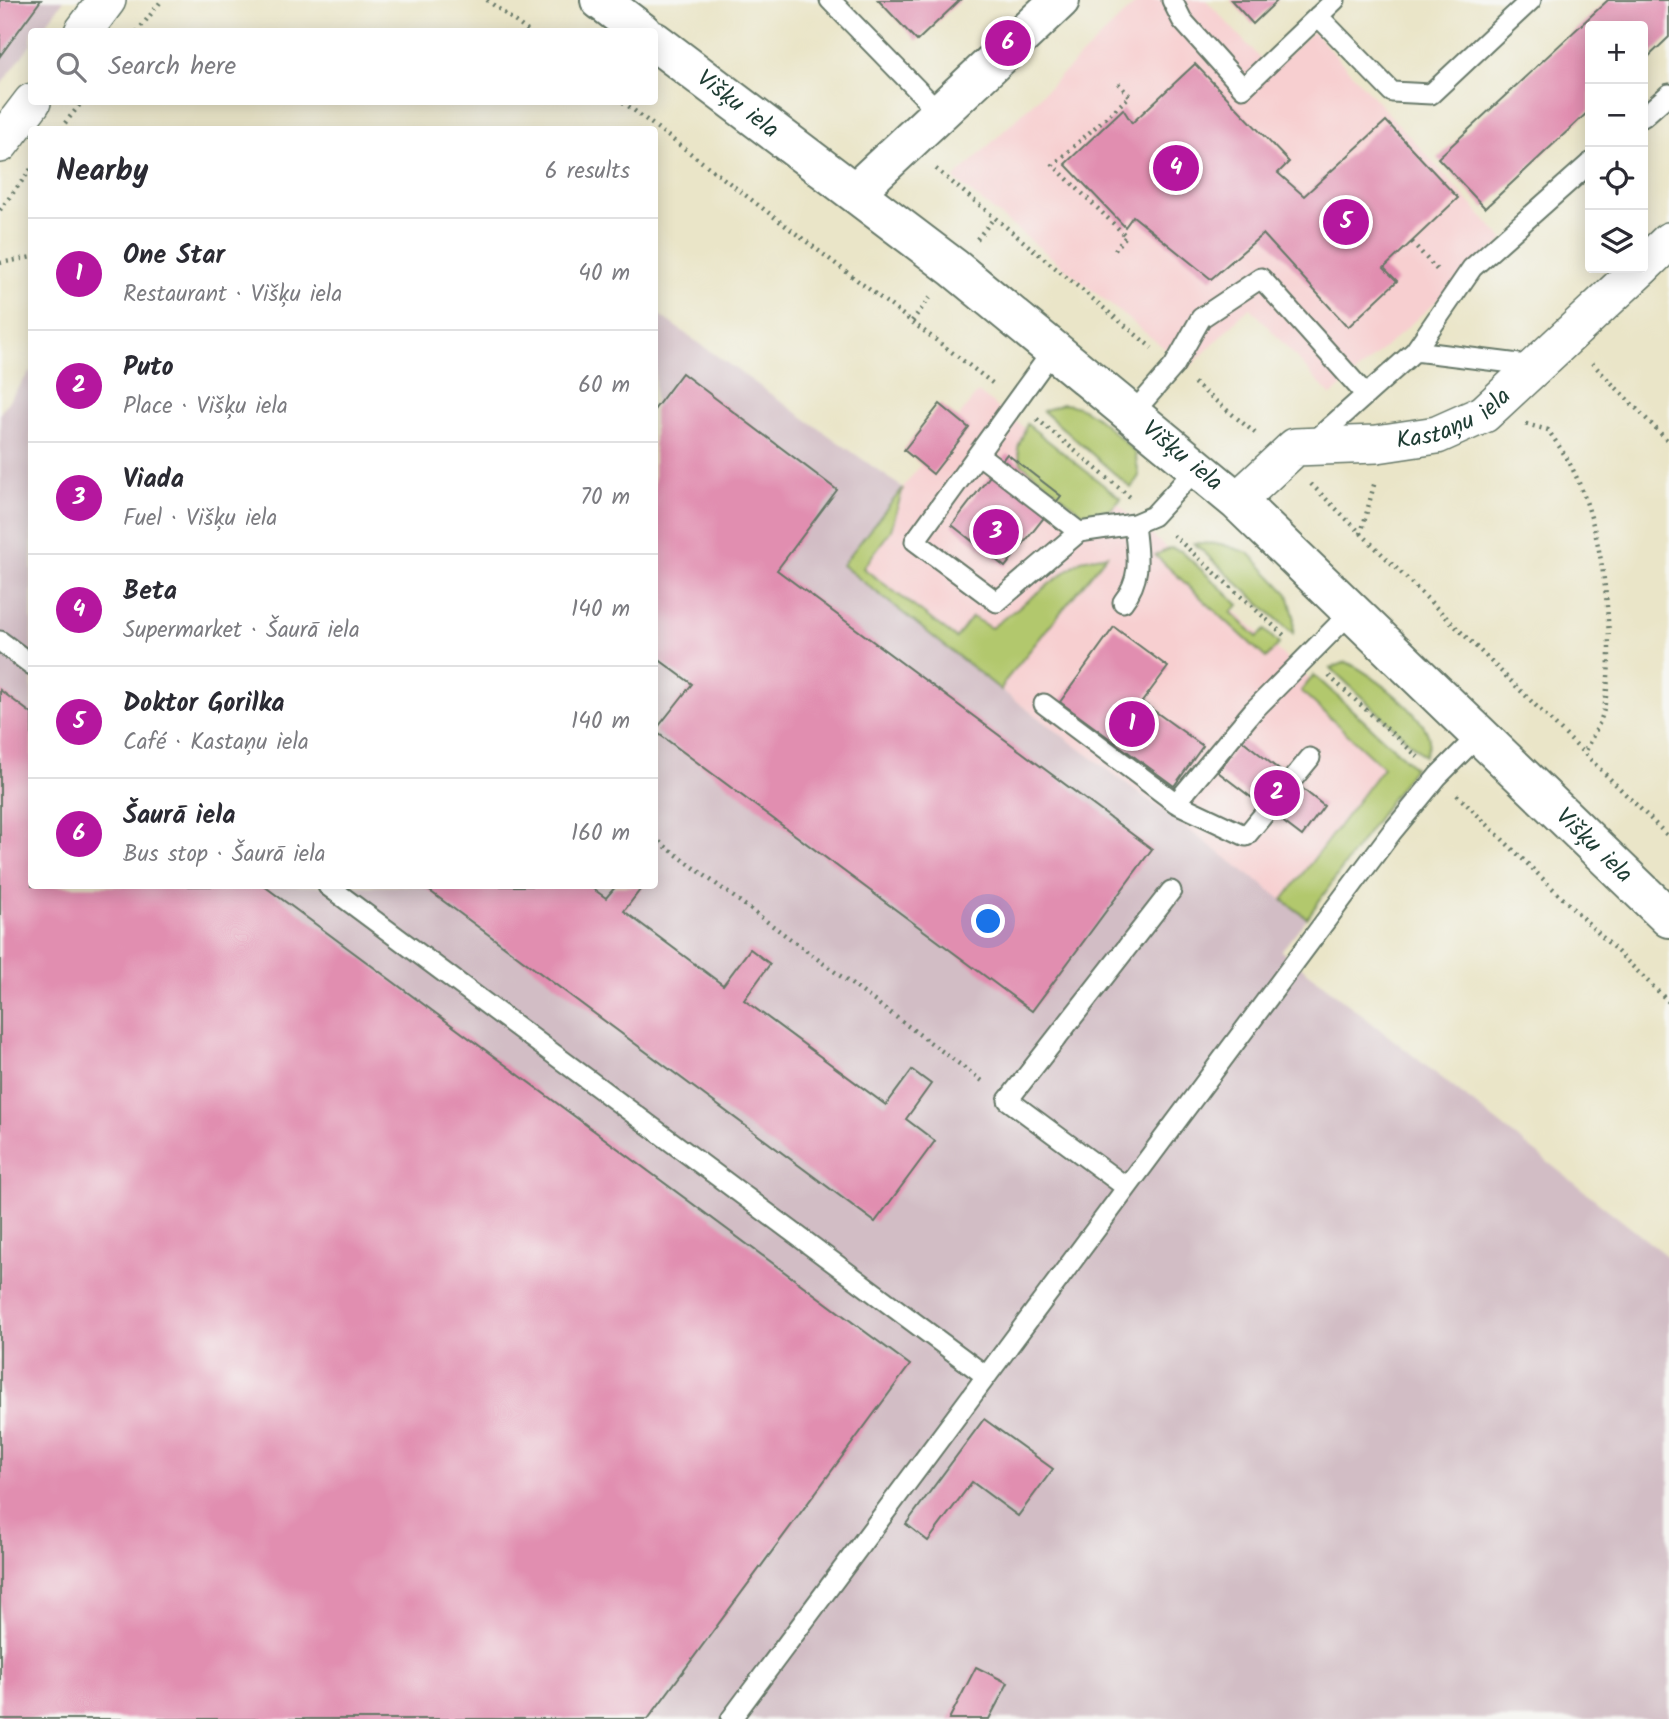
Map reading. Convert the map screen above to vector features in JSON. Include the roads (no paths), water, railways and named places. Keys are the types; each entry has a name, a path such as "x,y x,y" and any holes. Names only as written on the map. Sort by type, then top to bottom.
{"street":[{"path":"86,28 107,0"},
{"path":"600,0 637,28"},
{"path":"855,192 1060,0"},
{"name":"Višķu iela","path":"658,44 855,192 1198,467 1237,501 1669,918"},
{"path":"0,144 30,105"},
{"name":"Kastaņu iela","path":"1648,261 1669,242"},
{"name":"Kastaņu iela","path":"1297,452 1437,435 1489,410 1635,273"},
{"path":"1237,501 1297,452"}],"lane":[{"path":"830,0 940,113"},
{"path":"1172,0 1182,20 1243,88 1335,0"},
{"path":"1318,16 1392,92 1431,94 1531,0"},
{"path":"1648,113 1669,94"},
{"path":"1297,452 1415,351 1472,268 1585,167"},
{"path":"1133,413 1174,366 1201,318 1261,278 1366,395"},
{"path":"1054,349 915,541 997,602 1079,532 1134,524 1153,516 1198,467"},
{"path":"1415,351 1536,366"},
{"path":"978,454 1079,532"},
{"path":"1123,602 1133,589 1139,572 1134,524"},
{"path":"1177,803 1253,711 1351,612"},
{"path":"0,641 28,662"},
{"path":"1044,704 1177,803 1246,836 1310,758"},
{"path":"731,1719 1391,833 1438,776 1479,735"},
{"path":"332,889 986,1376"},
{"path":"1126,1187 1008,1100 1171,891"}],"place":[{"name":"Šaurā iela","path":"1008,43"},
{"name":"Beta","path":"1176,168"},
{"name":"Doktor Gorilka","path":"1346,222"},
{"name":"Viada","path":"996,532"},
{"name":"One Star","path":"1132,724"},
{"name":"Puto","path":"1277,793"}]}
